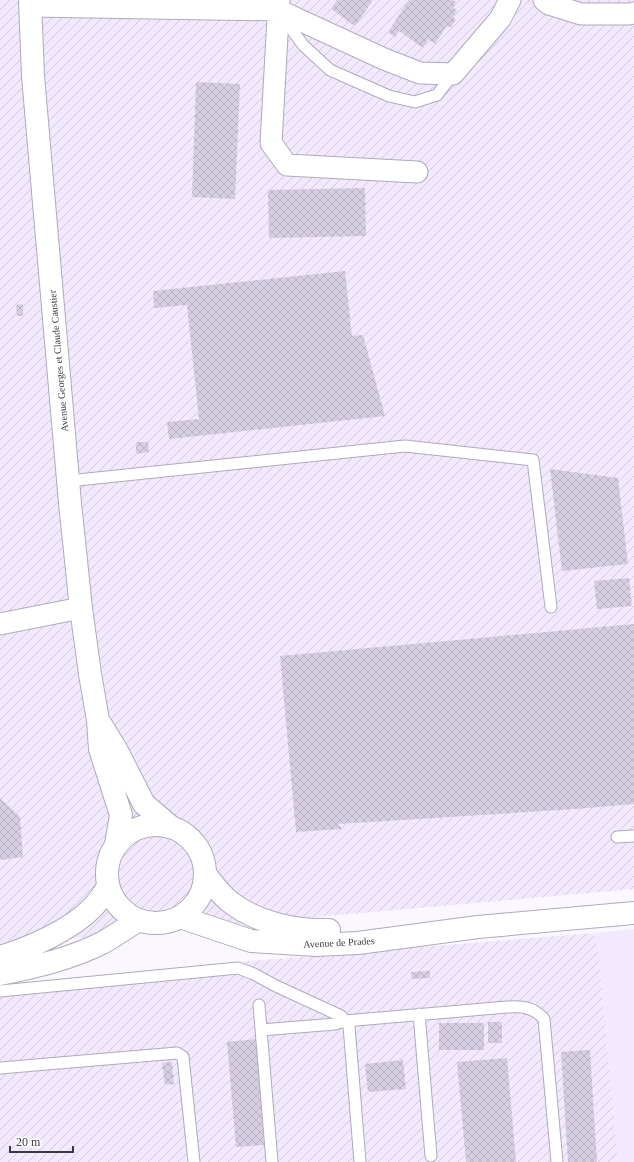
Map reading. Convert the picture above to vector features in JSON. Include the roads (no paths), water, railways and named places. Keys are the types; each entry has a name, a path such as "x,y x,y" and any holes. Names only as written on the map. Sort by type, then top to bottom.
{"main road":[{"name":"Avenue Georges et Claude Caustier","path":"30,3 35,99 68,481 81,608 98,720 100,749 121,815 116,844"},
{"name":"Avenue Georges et Claude Caustier","path":"98,720 117,751 144,804 171,826"},
{"path":"156,824 171,826 186,834 197,845 204,860 206,876 202,892 194,907 180,917 167,922 153,924 139,920 120,908 108,887 106,872 109,858 116,844 127,833 140,827 156,824"},
{"name":"Avenue de Prades","path":"206,876 229,901 256,917 283,926 310,931 478,927"},
{"path":"0,957 73,925 94,907 108,887"},
{"name":"Avenue de Prades","path":"180,917 251,942 316,945 358,943 478,927 634,913"},
{"path":"0,974 38,966 74,955 104,942 139,920"}],"street":[{"path":"30,3 278,5 384,59 420,73 453,74 500,19 510,0"},
{"path":"544,0 549,4 581,14 634,13"},
{"path":"278,5 271,143 287,165 417,172"},
{"path":"0,624 81,608"}],"lane":[{"path":"278,5 303,45 330,70 390,96 415,102 437,95 453,74"},
{"path":"68,481 405,446 533,460 550,607"},
{"path":"617,837 634,836"},
{"path":"0,991 238,968 254,974 276,986 341,1016 348,1026 360,1162"},
{"path":"259,1005 272,1162"},
{"path":"262,1030 336,1024 345,1021 419,1014 507,1006 523,1006 538,1013 544,1020 557,1162"},
{"path":"419,1014 432,1156"},
{"path":"0,1068 177,1053 183,1057 194,1162"}]}
